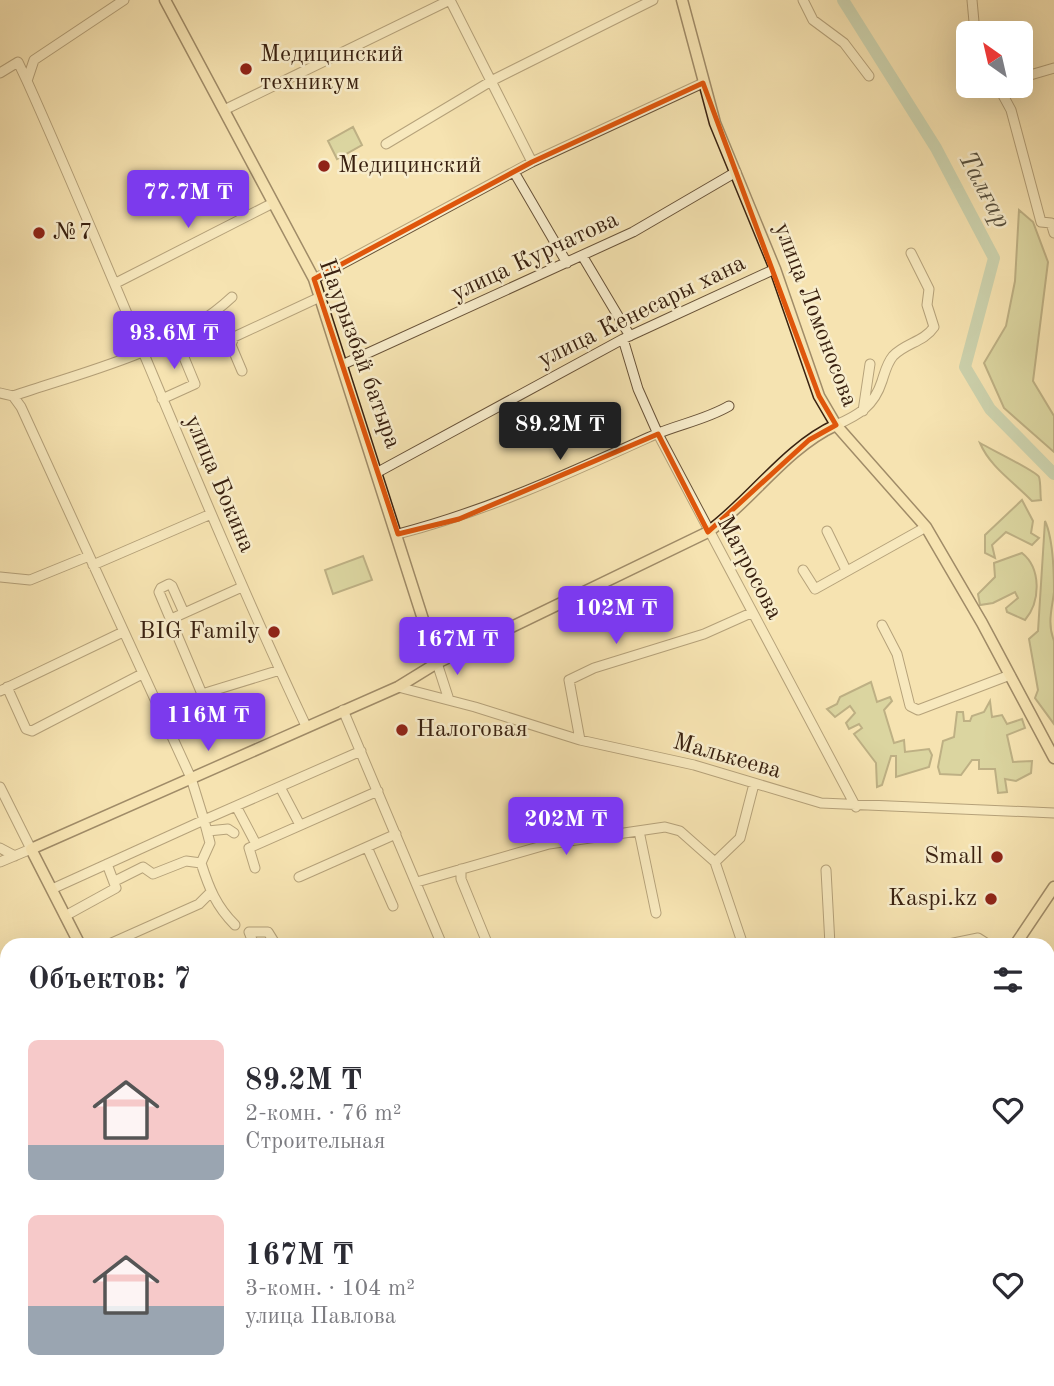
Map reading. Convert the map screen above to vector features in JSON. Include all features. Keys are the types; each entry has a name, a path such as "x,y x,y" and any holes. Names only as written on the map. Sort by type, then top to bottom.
{"main road":[{"name":"Наурызбай батыра","path":"165,0 314,279 344,364 437,663"},
{"name":"улица Ломоносова","path":"682,0 703,83 775,269 819,396 836,425 926,527 1010,674 1054,758"},
{"path":"76,938 31,849 398,687 437,663 708,532 728,517 809,440 836,425"},
{"path":"1020,938 1054,887"}],"street":[{"path":"27,81 34,60 124,0"},
{"path":"224,110 450,0 493,80 532,162"},
{"path":"386,144 493,80 653,0"},
{"path":"803,0 813,20 844,43 869,76"},
{"path":"972,0 974,21"},
{"name":"улица Бокина","path":"0,73 18,62 116,283 242,587 306,726"},
{"path":"1033,74 1054,68"},
{"path":"314,279 532,162 703,83"},
{"path":"1004,98 1011,110 1041,222 1051,223 1054,233"},
{"path":"514,172 567,264"},
{"name":"улица Курчатова","path":"344,364 583,257 633,232 736,172"},
{"path":"116,283 274,203"},
{"path":"836,425 863,411 875,400 886,366 894,354 930,333 934,327 927,305 929,289 911,253"},
{"name":"Матросова","path":"583,257 626,338 638,389 658,434 856,807"},
{"name":"улица Кенесары хана","path":"378,472 626,338 775,269"},
{"path":"0,393 13,396 176,338 208,320 232,297"},
{"path":"242,371 231,345 234,337 265,320 320,297"},
{"path":"162,399 195,384 176,338"},
{"path":"863,411 870,364"},
{"path":"13,396 21,407 191,778 208,831 210,847 201,863 218,907 235,925"},
{"path":"398,534 459,519 658,434 710,417 729,406"},
{"path":"0,577 30,580 91,561 211,514"},
{"path":"803,570 814,589 926,527"},
{"path":"827,531 846,570"},
{"path":"184,613 169,584 159,592 202,694 280,670"},
{"path":"171,619 242,587"},
{"path":"580,740 569,680 593,668 704,634 751,613"},
{"path":"882,625 897,654 910,706 918,710 1010,674"},
{"path":"123,632 4,689 26,729 32,731 142,674"},
{"path":"437,663 449,700"},
{"name":"Малькеева","path":"398,687 580,740 694,765 821,803 856,807 1054,813"},
{"path":"344,710 439,938"},
{"path":"51,889 361,751"},
{"path":"715,862 740,838 754,785"},
{"path":"0,787 31,849 0,862"},
{"path":"280,787 300,825"},
{"path":"256,868 248,850 256,844 378,791"},
{"path":"236,806 256,844"},
{"path":"417,882 549,845 665,827 680,831 715,862 741,938"},
{"path":"208,831 228,829 234,833"},
{"path":"639,831 656,913"},
{"path":"299,877 396,834"},
{"path":"367,847 393,906"},
{"path":"0,848 15,856"},
{"path":"115,881 143,867 153,874 186,861 201,863"},
{"path":"65,916 114,891 117,886 107,864"},
{"path":"461,869 461,879 485,938"},
{"path":"826,870 830,938"},
{"path":"123,938 199,904 210,892"},
{"path":"252,938 251,931 267,931 272,938"}],"highlighted area":[{"path":"703,83 819,396 836,425 809,440 708,532 658,434 459,519 398,534 314,279 532,162"}],"green space":[{"path":"353,127 362,145 337,159 328,141"},
{"path":"1019,210 1033,222 1048,262 1033,381 1054,416 1054,452 1004,408 984,363 1006,326 1015,281"},
{"path":"980,443 1036,474 1040,479 1041,500 1032,501 996,467"},
{"path":"1022,500 1033,521 1031,533 1039,538 1032,545 1006,532 992,545 995,558 985,553 985,535"},
{"path":"1045,521 1054,575 1050,622 1054,641 1054,724 1035,698 1038,690 1029,639 1038,631"},
{"path":"1022,553 1033,567 1037,585 1034,604 1025,620 1007,612 1006,608 1018,598 1015,592 993,603 980,605 978,594 995,577 994,563"},
{"path":"363,556 372,580 333,594 325,570"},
{"path":"871,682 877,702 890,697 892,701 884,710 894,743 904,740 905,752 929,749 932,755 929,767 896,777 896,756 891,756 882,785 877,787 876,763 854,734 862,728 859,724 849,729 846,723 855,713 850,706 835,717 827,709 837,704 840,697"},
{"path":"990,701 992,717 1002,715 1007,724 1022,719 1025,728 1007,735 1013,762 1032,761 1031,773 1016,781 1005,779 1007,792 998,793 995,769 979,769 979,760 972,760 961,775 940,774 938,767 943,741 954,737 957,712 963,712 964,721 970,721 972,716 984,712"}],"waterway":[{"name":"Талғар","path":"843,0 936,148 994,258 965,367 990,409 1054,474"}],"place":[{"name":"Медицинский техникум","path":"246,69"},
{"name":"Медицинский","path":"324,166"},
{"name":"№7","path":"39,233"},
{"name":"BIG Family","path":"274,632"},
{"name":"Налоговая","path":"402,730"},
{"name":"Small","path":"997,857"},
{"name":"Kaspi.kz","path":"991,899"}]}
